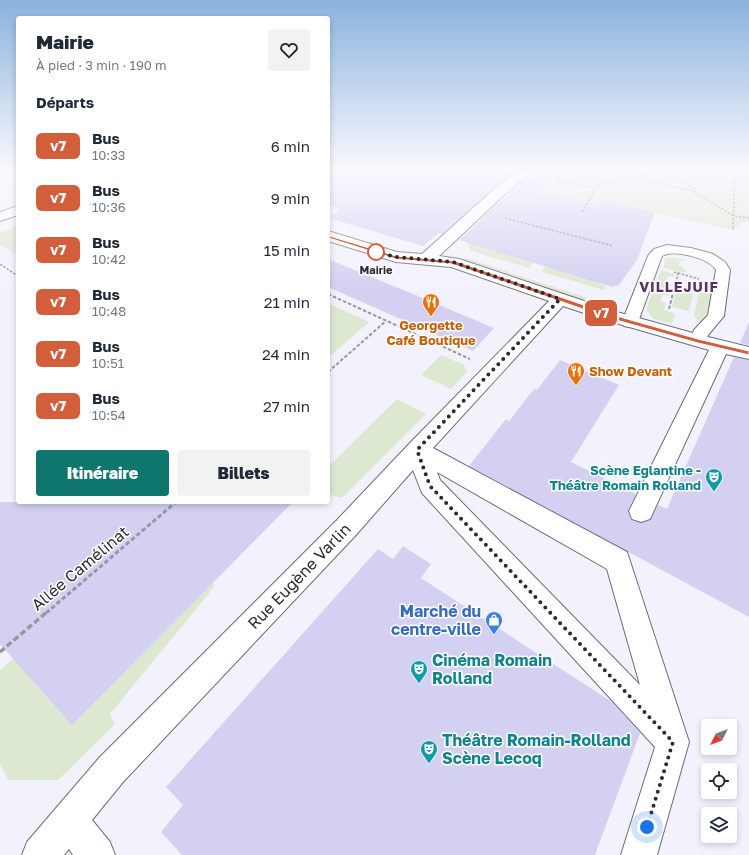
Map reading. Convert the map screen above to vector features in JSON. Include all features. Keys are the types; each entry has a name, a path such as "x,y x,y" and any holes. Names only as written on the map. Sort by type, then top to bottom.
{"street":[{"path":"420,260 478,210"},
{"path":"0,217 16,211"},
{"path":"330,223 398,244 420,260"},
{"path":"330,237 396,257 453,262 630,322 698,341 749,353"},
{"name":"Rue Eugène Varlin","path":"40,855 111,770 346,528 417,450 560,299"},
{"path":"641,511 718,350"},
{"path":"417,450 620,555 673,742 639,855"},
{"path":"417,450 430,486 673,742"},
{"path":"68,820 97,855"}],"lane":[{"path":"630,322 655,256 658,253 668,249 707,256 720,263 723,270 716,316 700,334 698,341"}],"path":[{"path":"724,210 734,216 749,218"},
{"path":"733,230 734,210"},
{"path":"500,219 507,218 613,246"},
{"path":"0,264 16,275"},
{"path":"672,272 699,279"},
{"path":"674,311 668,309 678,273"},
{"path":"330,295 493,370"},
{"path":"330,370 386,321"},
{"name":"Allée Camélinat","path":"0,652 174,504"}],"green space":[{"path":"587,210 597,210 595,213"},
{"path":"641,210 749,210 749,222 741,222 740,227 737,227 737,231"},
{"path":"16,226 16,254 0,245 0,233"},
{"path":"467,242 490,249 492,251 503,252 502,254 506,253 516,256 515,257 517,258 518,257 533,263 529,268 471,251"},
{"path":"674,257 685,260 680,262 679,265 686,270 686,272 663,268 666,258"},
{"path":"466,258 596,301 593,305 463,261"},
{"path":"545,266 599,280 600,284 606,286 604,290 542,272"},
{"path":"661,270 675,274 674,277 668,276 666,283 671,284 668,296 663,294 660,301 666,303 664,310 675,314 672,324 653,319 646,309"},
{"path":"701,281 715,284 712,300 707,314 699,322 694,316"},
{"path":"681,287 688,289 688,292 693,294 689,311 672,307 676,290 680,291"},
{"path":"330,304 369,322 330,356"},
{"path":"441,355 464,365 467,372 451,389 421,375"},
{"path":"397,399 426,414 342,498 330,495 330,465"},
{"path":"212,583 215,586 110,714 115,724 58,780 8,780 0,763 0,670 13,659"}],"building":[{"path":"340,210 469,210 442,234 439,233 423,246 330,218"},
{"path":"491,210 645,210 655,212 637,260 618,286 615,285 614,287 459,240"},
{"path":"330,260 494,328 473,351 330,288"},
{"path":"749,322 749,345 740,343"},
{"path":"734,357 749,360 749,617 469,466 506,419 509,421 534,389 537,390 560,360 619,385 571,462 636,494 628,510 631,520 641,523 650,520 658,505 667,509"},
{"path":"0,502 16,502 16,504 291,504 72,725 0,644"},
{"path":"403,546 431,564 421,578 612,702 640,733 595,855 182,855 161,832 183,805 166,787 378,549 393,559"}],"bus line":[{"name":"v7","path":"330,237 396,257 414,260 453,262 630,322 698,341 749,353"}],"place":[{"name":"Mairie","path":"376,252"},
{"name":"Georgette Café Boutique","path":"431,317"},
{"name":"Show Devant","path":"576,386"},
{"name":"Scène Eglantine - Théâtre Romain Rolland","path":"714,492"},
{"name":"Marché du centre-ville","path":"494,635"},
{"name":"Cinéma Romain Rolland","path":"419,684"},
{"name":"Théâtre Romain-Rolland Scène Lecoq","path":"429,764"}],"district":[{"name":"VILLEJUIF","path":"679,286"}],"route":[{"path":"376,252 414,260 453,262 560,299 539,323 417,450 430,486 673,742 647,827"}]}
